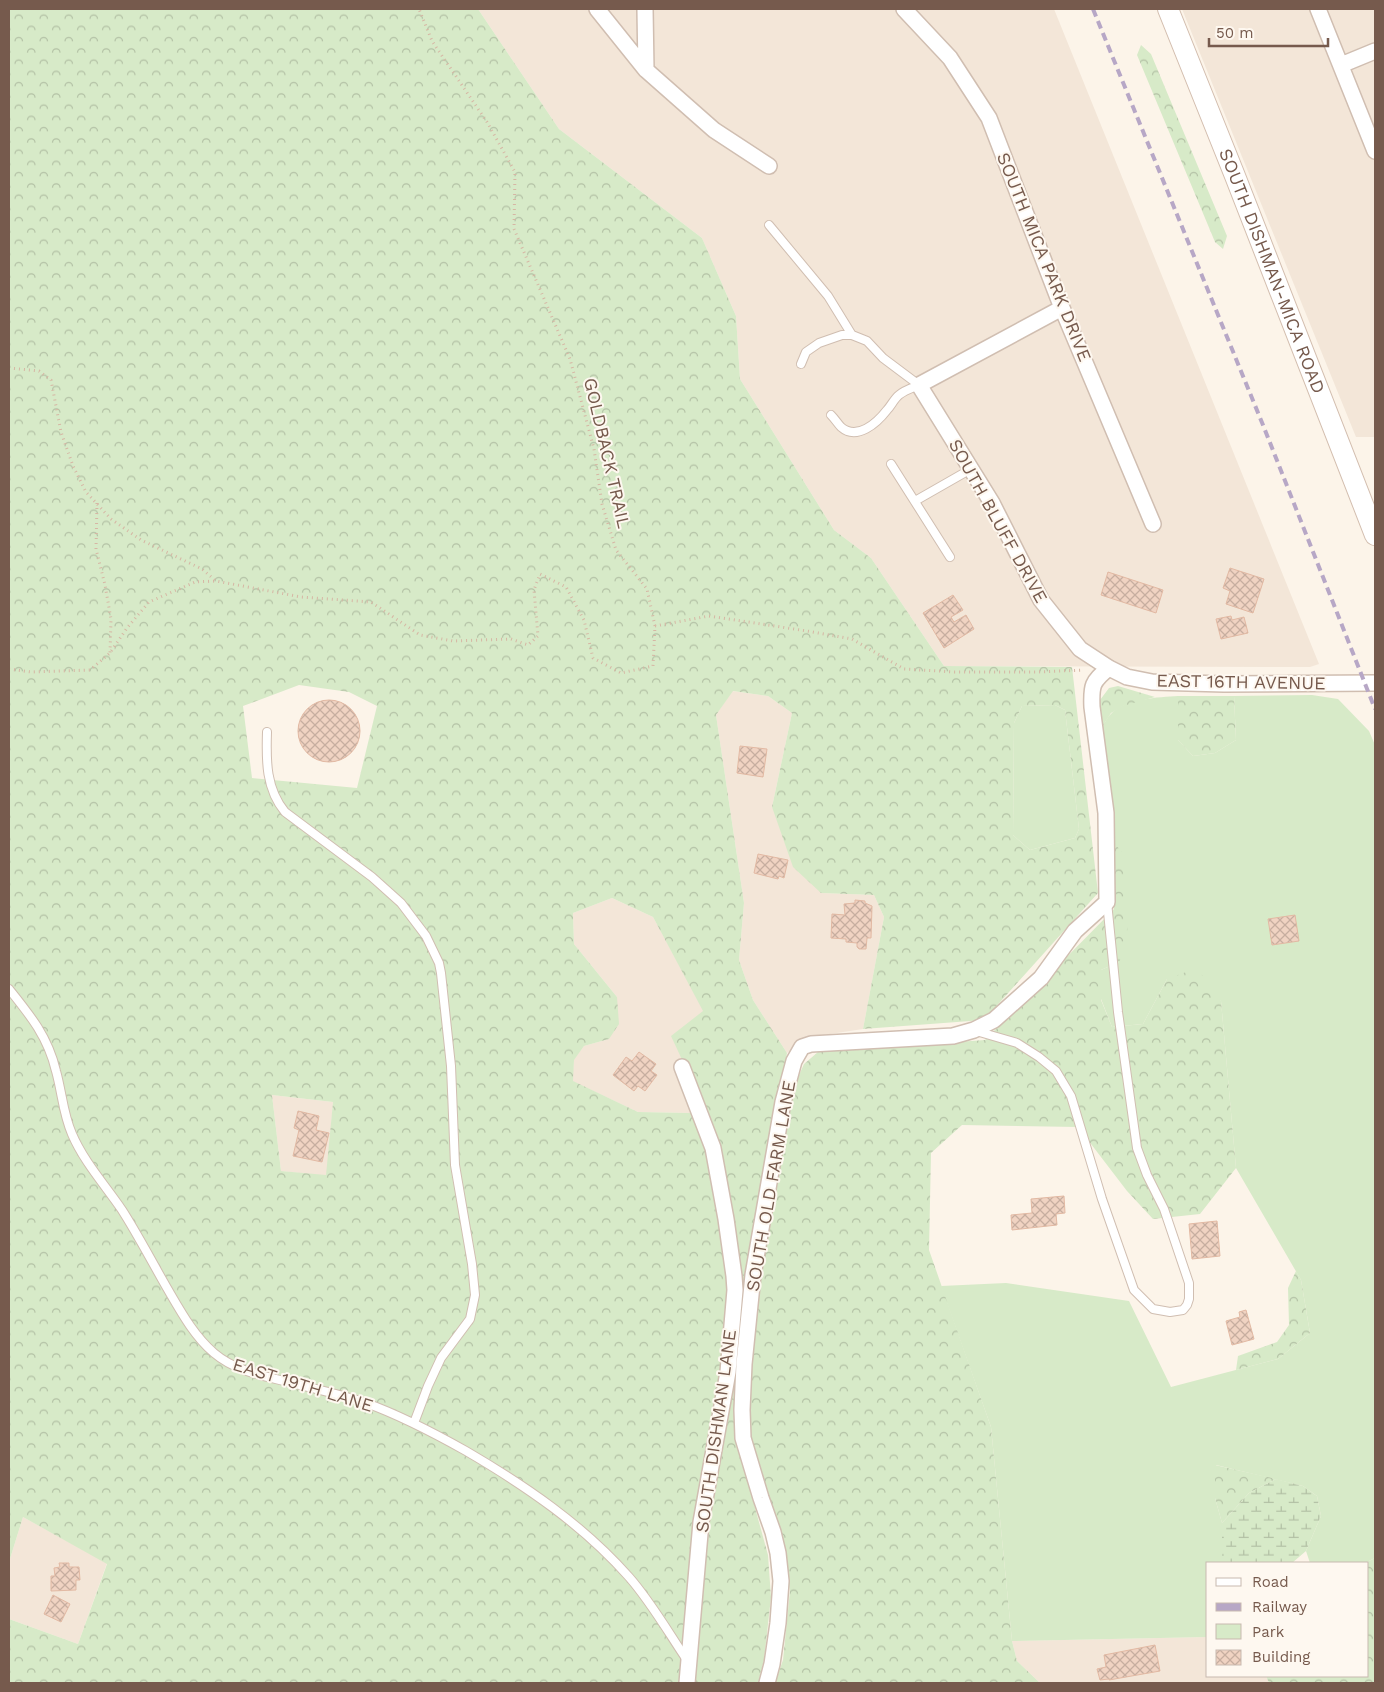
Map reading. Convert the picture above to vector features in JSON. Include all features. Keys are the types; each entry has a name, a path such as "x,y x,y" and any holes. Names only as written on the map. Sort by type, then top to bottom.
{"main road":[{"name":"SOUTH DISHMAN-MICA ROAD","path":"1168,9 1375,535"}],"street":[{"path":"597,9 646,70 714,130 769,166"},
{"path":"645,9 646,70"},
{"name":"SOUTH MICA PARK DRIVE","path":"904,9 950,58 989,118 1062,308 1153,524"},
{"path":"1318,9 1375,151"},
{"path":"1341,65 1375,51"},
{"path":"920,385 1062,308"},
{"name":"SOUTH BLUFF DRIVE","path":"920,385 992,503 1041,600 1080,649 1109,668"},
{"path":"1107,902 1106,813 1091,690 1097,677 1109,668"},
{"name":"EAST 16TH AVENUE","path":"1109,668 1127,677 1152,682 1224,684 1375,683"},
{"name":"SOUTH OLD FARM LANE","path":"767,1683 778,1623 781,1581 778,1553 773,1532 743,1438 742,1410 744,1364 753,1275 783,1102 794,1061 802,1047 811,1044 954,1036 974,1030 994,1020 1041,978 1075,931 1107,902"},
{"name":"SOUTH DISHMAN LANE","path":"682,1067 713,1148 726,1219 735,1290 728,1372 702,1522 687,1683"}],"lane":[{"path":"770,225 828,296 852,335"},
{"path":"801,364 803,357 813,347 842,335 852,335 867,341 883,358 920,385 898,396 881,418 863,430 847,431 831,415"},
{"path":"891,464 950,556"},
{"path":"915,502 971,469"},
{"path":"267,732 267,771 279,805 285,812 384,886 401,903 426,936 439,963 451,1066 455,1164 472,1264 475,1295 470,1319 441,1358 414,1423"},
{"path":"974,1030 1017,1043 1056,1071 1071,1096 1102,1199 1134,1290 1153,1309 1170,1312 1183,1310 1189,1299 1189,1282 1164,1208 1146,1175 1137,1148 1118,1012 1107,902"},
{"name":"EAST 19TH LANE","path":"9,989 37,1024 50,1052 56,1070 67,1123 84,1157 122,1210 183,1316 213,1352 239,1369 365,1403 414,1423 499,1470 536,1494 587,1535 631,1579 689,1663"}],"path":[{"name":"GOLDBACK TRAIL","path":"9,368 39,371 51,380 61,432 72,466 86,492 111,519 141,540 202,569 216,581 301,597 371,602 420,635 452,641 511,639 528,645 538,636 534,590 540,574 566,587 584,620 594,658 621,673 652,666 655,626 647,589 616,550 602,504 594,449 570,359 514,229 515,172 487,122 432,42 419,9"},
{"path":"97,503 96,549 111,619 110,653"},
{"path":"9,669 31,672 90,670 110,653 127,628 149,602 195,582 216,581"},
{"path":"655,626 709,616 825,634 852,639 904,669 955,672 1038,672 1109,668"}],"shaded area":[{"path":"478,9 1054,9 1319,664 1310,667 944,666 871,558 834,530 740,379 736,316 702,238 559,129"},
{"path":"1182,9 1375,9 1375,437 1356,437"},
{"path":"732,691 768,696 792,713 772,807 821,893 874,895 884,917 863,1029 810,1037 787,1053 753,1000 739,960 744,903 716,715"},
{"path":"612,898 653,917 704,1011 705,1107 692,1113 638,1112 572,1081 574,1059 584,1046 609,1039 617,997 574,944 573,913"},
{"path":"272,1095 333,1102 327,1176 281,1171"},
{"path":"23,1517 107,1563 78,1644 9,1619 9,1562"},
{"path":"1206,1637 1206,1677 1266,1677 1269,1683 1040,1683 1017,1661 1012,1641"}],"green space":[{"path":"9,9 478,9 559,129 702,238 736,316 740,379 834,530 871,558 944,666 1072,667 1098,893 984,1020 863,1029 884,917 874,895 821,893 793,867 772,807 792,713 768,696 733,691 716,715 744,903 739,960 753,1000 787,1053 748,1276 737,1442 768,1555 771,1597 764,1660 758,1683 9,1683 9,1619 78,1644 107,1564 23,1517 9,1562","holes":["299,685 349,692 377,706 357,788 252,778 243,706","1055,705 1065,710 1079,829 1075,838 1030,850 1013,835 1014,723 1022,706","612,898 653,917 703,1011 671,1036 704,1107 692,1113 638,1112 573,1081 574,1060 584,1046 609,1039 619,1024 617,997 574,944 573,913","272,1095 333,1102 326,1175 281,1171"]},
{"path":"1141,45 1151,54 1227,236 1223,249 1215,242 1137,55"},
{"path":"1118,686 1155,697 1123,706 1111,713 1102,727 1100,700 1109,688"},
{"path":"1312,695 1338,699 1369,731 1375,745 1375,1558 1367,1562 1310,1562 1306,1551 1321,1516 1317,1496 1303,1486 1216,1465 1215,1498 1222,1523 1222,1562 1206,1562 1206,1637 1012,1641 991,1427 941,1286 1006,1283 1129,1301 1171,1387 1278,1359 1310,1333 1301,1280 1236,1168 1221,1001 1167,979 1143,1024 1112,1027 1101,999 1101,970 1119,962 1112,841 1102,727 1108,717 1124,705 1152,698 1178,696 1178,740 1193,756 1215,753 1236,740 1234,696"},
{"path":"1178,696 1234,696 1236,740 1215,753 1193,756 1178,740"},
{"path":"1055,705 1065,710 1079,829 1075,838 1030,850 1013,835 1014,723 1022,706"},
{"path":"1112,841 1123,853 1128,943 1119,962 1101,970 1101,1000 1112,1027 1143,1024 1167,979 1197,968 1221,1001 1236,1168 1200,1214 1153,1219 1127,1191 1078,1127 962,1125 931,1153 929,1250 991,1427 1012,1641 1017,1661 1040,1683 775,1683 783,1660 790,1591 782,1535 748,1436 748,1408 757,1295 791,1093 804,1064 818,1052 985,1040 1114,909"},
{"path":"1296,1271 1301,1280 1310,1333 1278,1359 1236,1370 1238,1356 1277,1342 1289,1325 1288,1288"},
{"path":"1215,1465 1276,1479 1249,1493 1222,1523 1215,1498"},
{"path":"1276,1479 1303,1486 1317,1496 1321,1516 1306,1551 1293,1562 1222,1562 1222,1523 1249,1493"},
{"path":"1375,1558 1375,1683 1269,1683 1266,1677 1369,1677 1369,1562 1367,1562"}],"building":[{"path":"1230,568 1264,579 1253,613 1226,604 1230,591 1223,588"},
{"path":"1108,572 1163,590 1156,613 1101,595"},
{"path":"953,595 963,610 951,617 954,622 966,615 974,629 944,648 923,613"},
{"path":"1231,616 1232,620 1244,617 1248,633 1221,639 1216,619"},
{"path":"323,700 335,700 351,709 358,719 360,731 358,743 351,753 335,762 323,762 312,757 303,748 298,737 298,725 303,714 312,705"},
{"path":"740,746 767,749 763,777 737,773"},
{"path":"758,854 788,860 784,878 779,876 778,879 754,873"},
{"path":"855,900 865,901 865,903 872,906 871,938 867,938 866,949 859,949 857,943 846,942 846,939 831,938 832,914 845,915 844,904 855,903"},
{"path":"1295,915 1299,941 1272,945 1268,919"},
{"path":"639,1052 656,1064 651,1071 657,1075 645,1091 638,1086 634,1091 613,1075 626,1057 632,1061"},
{"path":"298,1111 319,1116 316,1130 329,1133 322,1162 293,1156 299,1130 294,1128"},
{"path":"1064,1196 1065,1213 1056,1214 1057,1225 1012,1230 1011,1215 1032,1213 1031,1199"},
{"path":"1217,1221 1220,1256 1192,1259 1189,1224"},
{"path":"1246,1310 1254,1339 1232,1345 1226,1321 1240,1317 1239,1312"},
{"path":"59,1563 69,1563 69,1567 79,1567 80,1580 76,1580 76,1590 51,1591 51,1576 55,1576 54,1568 60,1567"},
{"path":"53,1595 70,1604 61,1622 44,1614"},
{"path":"1155,1645 1160,1671 1100,1680 1097,1669 1106,1667 1104,1655"}],"railway":[{"path":"1093,9 1263,425 1375,709"}]}
